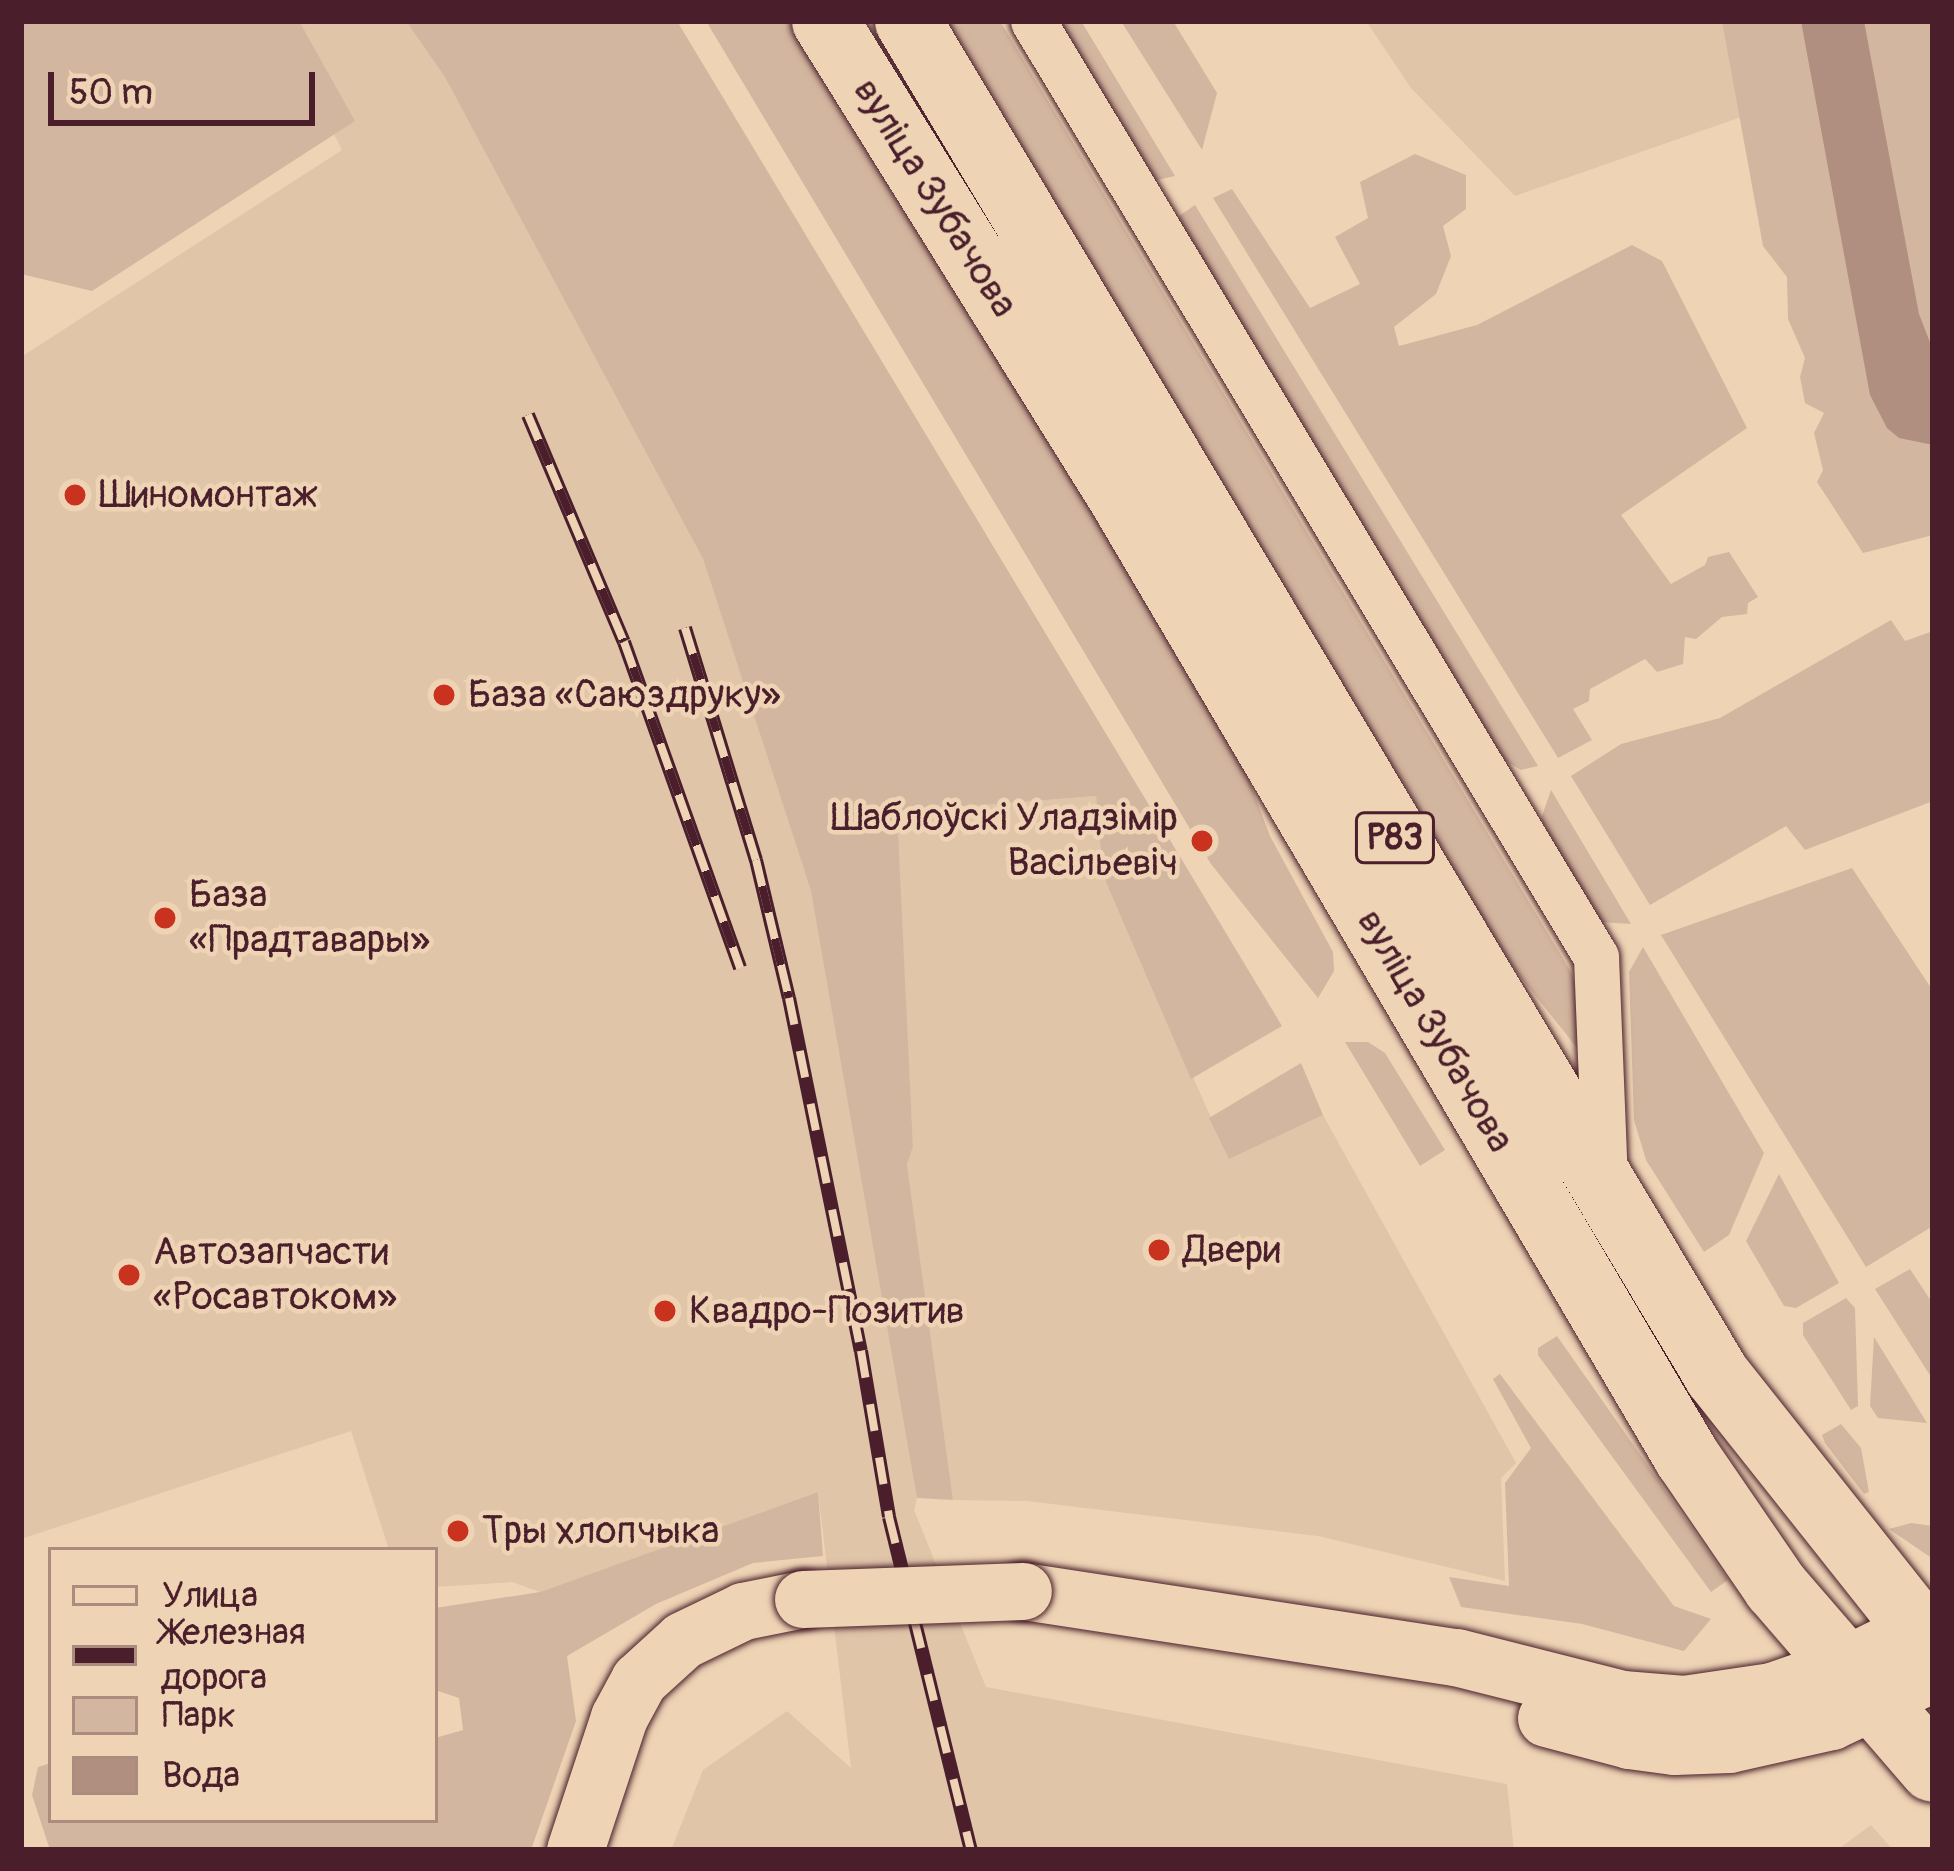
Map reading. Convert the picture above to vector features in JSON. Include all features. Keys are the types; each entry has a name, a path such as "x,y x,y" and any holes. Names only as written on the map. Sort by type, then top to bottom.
{"highway":[{"name":"вуліца Зубачова","path":"825,21 1122,498 1675,1436 1776,1587 1933,1769"},
{"name":"вуліца Зубачова","path":"908,21 1720,1381 1929,1643"}],"main road":[{"path":"575,1850 619,1717 640,1679 683,1640 743,1611 803,1599 1023,1591 1324,1635 1429,1679 1572,1727 1674,1747 1796,1732 1857,1684 1929,1643"}],"street":[{"path":"1033,21 1596,958 1605,1182"}],"shaded area":[{"path":"275,21 406,21 445,76 703,559 811,891 857,1128 917,1498 914,1510 986,1687 1507,1784 1514,1850 671,1850 703,1770 787,1711 851,1768 818,1492 540,1592 512,1582 438,1587 438,1547 388,1547 351,1431 21,1539 21,357 342,150"},
{"path":"1366,21 1726,21 1747,115 1515,196 1411,88"},
{"path":"1096,796 1103,875 1229,1158 1323,1115 1516,1463 1501,1478 1505,1581 1318,1536 1027,1501 953,1500 907,1164 913,1147 896,812"},
{"path":"1871,1825 1893,1850 1837,1850"}],"green space":[{"path":"21,21 299,21 355,121 92,291 21,274"},
{"path":"406,21 677,21 1282,1026 1191,1079 1103,875 1096,796 897,812 913,1147 907,1164 953,1500 917,1498 811,891 703,559 445,77"},
{"path":"706,21 802,21 1230,730 1270,836 1333,952 1334,971 1318,998 1211,864"},
{"path":"939,21 1000,21 1571,972 1584,1011 1585,1058 1504,956"},
{"path":"1050,21 1081,21 1175,176 1149,182"},
{"path":"1121,21 1173,21 1217,93 1202,150"},
{"path":"1722,21 1933,21 1933,535 1863,553 1817,482 1823,470 1814,433 1824,413 1805,403 1800,377 1805,358 1788,319 1787,277 1763,246"},
{"path":"1415,154 1466,175 1466,209 1443,226 1451,256 1436,294 1394,327 1399,346 1477,325 1632,245 1662,261 1747,428 1621,515 1671,584 1705,565 1708,557 1729,552 1758,597 1748,603 1747,614 1722,617 1696,639 1685,637 1683,664 1657,672 1645,659 1590,689 1589,701 1573,709 1592,740 1558,758 1213,198 1232,189 1310,308 1360,284 1335,237 1368,218 1360,182"},
{"path":"1195,205 1538,766 1521,770 1502,759 1180,236 1179,216"},
{"path":"1891,620 1905,641 1933,631 1933,801 1805,850 1786,826 1650,905 1571,776 1621,744 1720,718"},
{"path":"1551,790 1631,924 1599,922 1541,819"},
{"path":"1852,868 1933,991 1933,1226 1866,1267 1661,935"},
{"path":"1643,947 1764,1153 1729,1235 1704,1252 1646,1160 1634,1120 1629,972"},
{"path":"1345,1042 1368,1042 1385,1053 1445,1150 1420,1166"},
{"path":"1301,1063 1323,1115 1229,1159 1209,1118"},
{"path":"1779,1174 1839,1283 1796,1308 1784,1306 1746,1241"},
{"path":"1910,1269 1933,1304 1933,1380 1875,1289"},
{"path":"1846,1298 1855,1308 1858,1406 1851,1410 1803,1335 1803,1323"},
{"path":"1557,1336 1728,1580 1711,1592 1538,1355 1538,1348"},
{"path":"1874,1337 1927,1423 1878,1418 1870,1406"},
{"path":"1500,1374 1674,1606 1711,1619 1684,1651 1582,1624 1461,1607 1449,1577 1509,1586 1505,1483 1531,1448 1493,1379"},
{"path":"1841,1424 1861,1448 1869,1492 1864,1494 1822,1435"},
{"path":"818,1492 823,1556 753,1563 656,1604 567,1656 576,1721 531,1850 50,1850 32,1795 38,1767 48,1764 48,1823 438,1823 438,1737 463,1730 459,1698 438,1691 438,1608 540,1592"},
{"path":"1911,1523 1933,1526 1933,1559 1889,1529"}],"water":[{"path":"1801,21 1864,21 1919,314 1933,350 1933,445 1899,438 1887,428 1870,395"}],"railway":[{"path":"528,415 624,642 740,968"},
{"path":"685,628 756,860 789,998 861,1351 889,1517 971,1850"}],"place":[{"name":"Шиномонтаж","path":"75,495"},
{"name":"База «Саюздруку»","path":"444,695"},
{"name":"Шаблоўскі Уладзімір Васільевіч","path":"1202,841"},
{"name":"База «Прадтавары»","path":"165,918"},
{"name":"Двери","path":"1159,1250"},
{"name":"Автозапчасти «Росавтоком»","path":"129,1275"},
{"name":"Квадро-Позитив","path":"665,1311"},
{"name":"Тры хлопчыка","path":"458,1531"}]}
